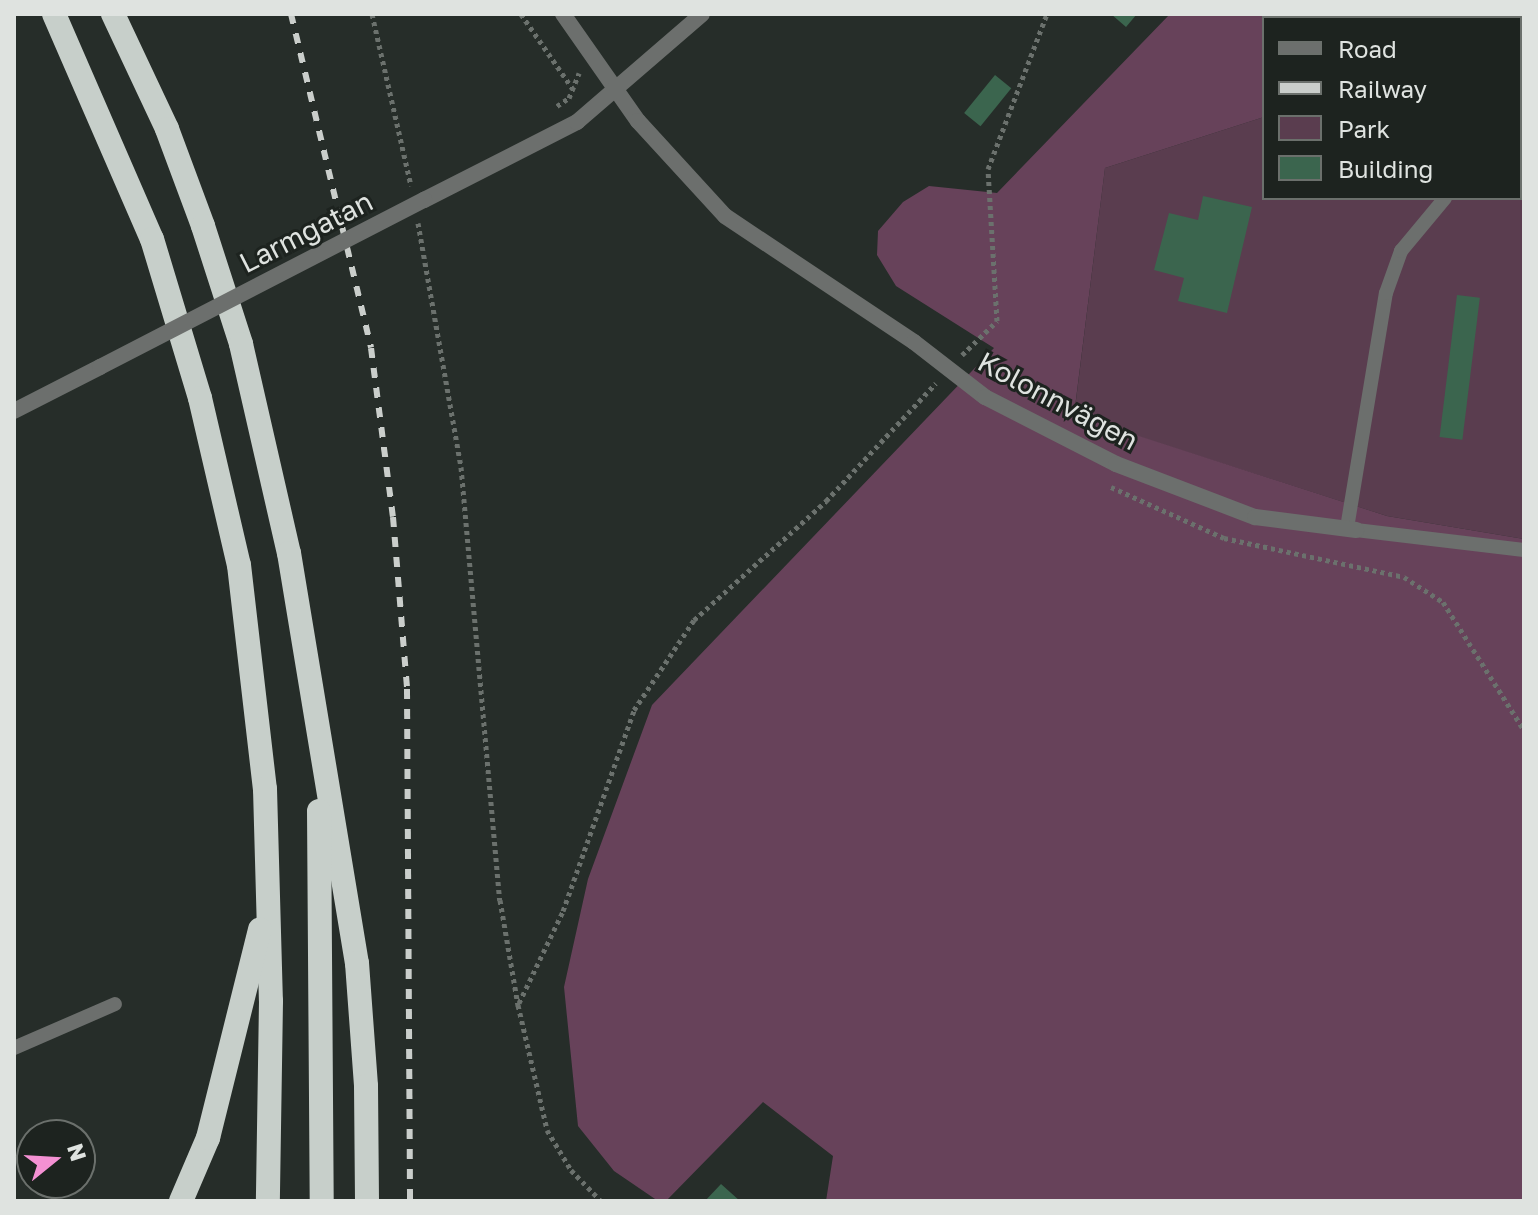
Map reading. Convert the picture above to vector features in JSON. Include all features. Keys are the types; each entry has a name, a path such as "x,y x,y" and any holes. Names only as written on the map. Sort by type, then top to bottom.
{"highway":[{"path":"54,14 152,239 214,450 239,565 256,690 269,891 268,1201"},
{"path":"113,14 167,129 241,344 289,553 357,963 366,1086 367,1201"},
{"path":"308,681 322,887 322,1201"},
{"path":"181,1201 208,1138 269,891"}],"street":[{"name":"Kolonnvägen","path":"563,14 617,90 725,216 914,342 985,397 1116,464 1255,517 1352,529"},
{"name":"Larmgatan","path":"14,411 577,122 702,14"}],"lane":[{"path":"1352,529 1386,293 1401,251 1443,200"},
{"name":"Kolonnvägen","path":"1352,529 1524,550"},
{"path":"14,1048 115,1004"}],"path":[{"path":"372,14 418,206 461,467 500,900 518,1005 547,1130 571,1170 601,1201"},
{"path":"521,14 574,89"},
{"path":"518,1005 563,911 643,697 694,620 826,501 947,370 997,321 988,169 1047,14"},
{"path":"546,112 574,89 586,45"},
{"path":"933,387 946,394"},
{"path":"1103,483 1224,538 1404,577 1443,602 1524,730"}],"green space":[{"path":"1524,35 1524,539 1387,516 1074,416 1105,168 1262,118 1262,200 1522,200"}],"shaded area":[{"path":"1170,14 1524,14 1522,26 1522,16 1262,16 1262,118 1105,168 1074,415 1387,516 1524,539 1524,1201 826,1201 833,1156 763,1102 666,1201 658,1201 614,1171 578,1126 564,987 588,879 652,705 994,348 896,286 877,255 878,231 903,202 929,186 997,193"}],"building":[{"path":"1111,14 1137,14 1126,27"},
{"path":"995,75 1011,88 980,126 964,113"},
{"path":"1203,196 1252,207 1227,313 1178,301 1184,278 1154,270 1169,213 1198,220"},
{"path":"1457,295 1480,298 1462,440 1440,437"},
{"path":"721,1184 740,1201 705,1201"}],"railway":[{"path":"291,14 371,348 393,517 407,689 410,1201"}]}
